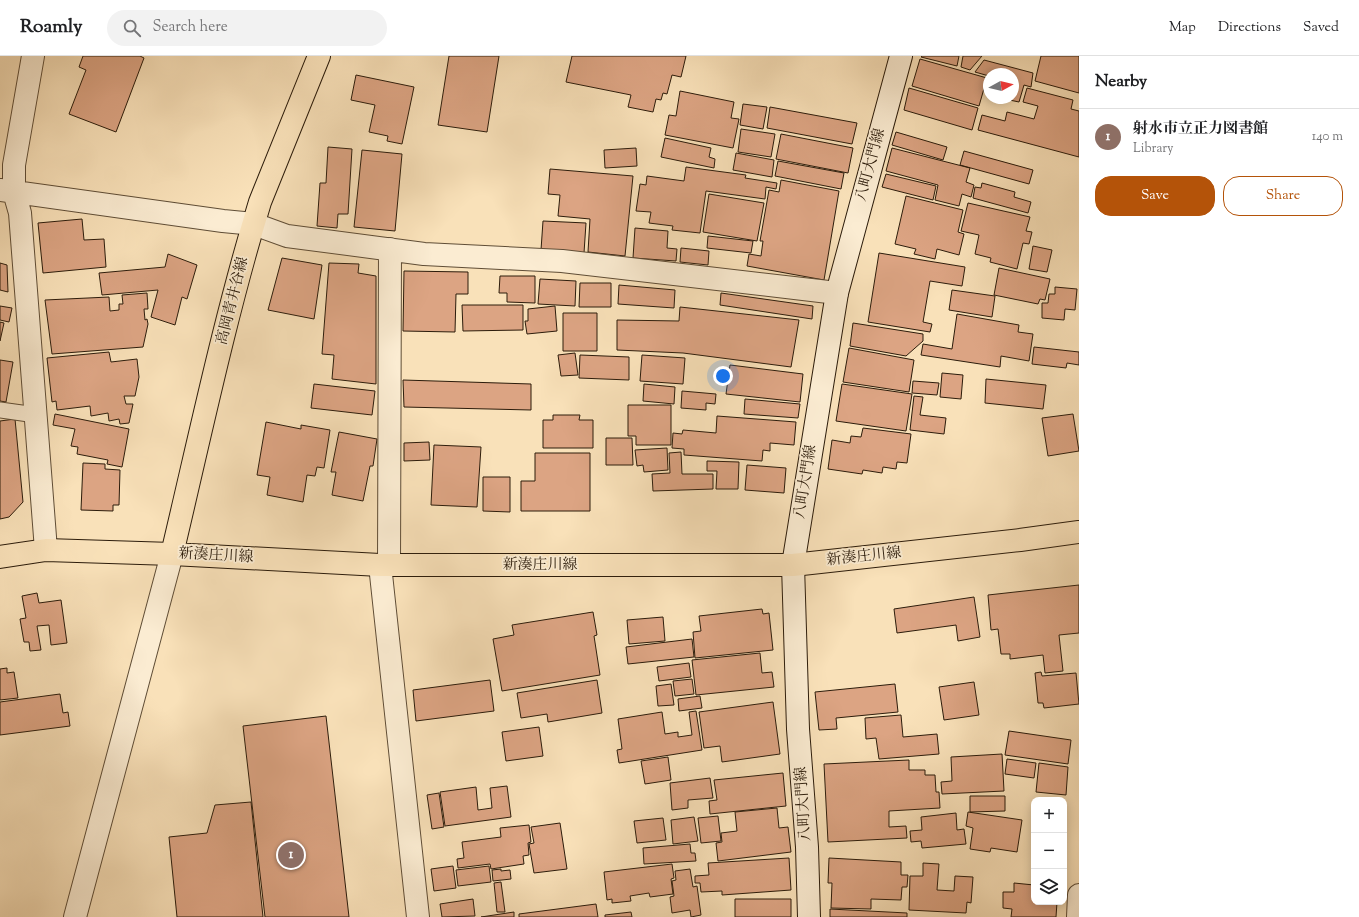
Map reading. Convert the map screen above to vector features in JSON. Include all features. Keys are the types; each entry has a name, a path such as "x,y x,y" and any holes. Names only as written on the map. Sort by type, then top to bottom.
{"main road":[{"name":"高岡青井谷線","path":"172,554 238,277 260,202 320,56"},
{"name":"新湊庄川線","path":"0,557 46,550 172,554 385,565 793,565 1012,541 1079,532"}],"street":[{"path":"33,56 14,165 7,191 20,213 46,550"},
{"name":"八町大門線","path":"809,917 808,847 798,729 793,565 837,293 901,56"},
{"path":"7,191 254,224 287,236 424,254 562,261 837,293"},
{"path":"390,249 385,565 418,917"},
{"path":"75,917 172,554"},
{"path":"1078,917 1079,895"}],"lane":[{"path":"0,410 36,416"}],"building":[{"path":"83,56 140,56 144,58 116,132 69,114 86,70 79,67"},
{"path":"449,56 499,56 487,132 438,125"},
{"path":"572,56 686,56 681,77 672,75 667,94 663,93 661,100 656,99 653,112 628,107 631,95 566,82"},
{"path":"959,56 957,66 921,57"},
{"path":"963,56 982,56 970,70 961,67"},
{"path":"1041,56 1079,56 1079,93 1035,81"},
{"path":"920,59 983,77 983,92 979,106 912,86"},
{"path":"984,60 1014,68 983,68 983,74 975,72"},
{"path":"1019,69 1033,73 1031,87 1024,85 1019,102"},
{"path":"356,75 414,87 402,144 387,141 388,136 369,132 375,105 351,100"},
{"path":"909,88 978,108 972,130 904,110"},
{"path":"1027,88 1073,100 1071,109 1079,111 1079,157 978,130 982,115 1005,121 1007,112 1034,119 1038,106 1023,102"},
{"path":"680,91 734,102 731,118 739,119 733,148 665,135 669,115 676,116"},
{"path":"743,104 767,107 763,129 740,125"},
{"path":"770,107 857,123 852,144 767,128"},
{"path":"741,129 775,134 771,157 738,152"},
{"path":"896,132 947,147 943,160 892,145"},
{"path":"781,134 853,148 848,173 776,159"},
{"path":"665,138 711,148 709,157 715,159 714,168 661,157"},
{"path":"328,147 352,149 348,214 338,214 337,228 317,226 320,183 326,183"},
{"path":"636,148 637,166 605,168 604,150"},
{"path":"892,148 970,168 966,182 974,185 971,197 962,194 959,206 935,200 938,185 886,171"},
{"path":"362,150 402,154 395,231 354,227"},
{"path":"964,151 1033,170 1029,184 960,165"},
{"path":"736,153 774,160 772,177 733,170"},
{"path":"778,161 844,173 841,189 775,176"},
{"path":"686,167 746,175 745,178 777,183 776,189 766,187 765,199 706,191 700,233 672,230 673,226 649,223 651,212 636,211 640,184 646,185 647,176 684,181"},
{"path":"550,169 633,176 625,256 588,252 590,219 558,216 560,195 548,194"},
{"path":"886,174 936,186 933,200 882,187"},
{"path":"781,180 839,191 824,280 747,266 749,254 761,256 763,241 760,241 769,190 779,192"},
{"path":"982,183 1015,192 1014,197 1031,202 1028,213 973,198 975,187 981,188"},
{"path":"709,194 764,203 757,241 703,232"},
{"path":"906,196 963,210 958,232 964,234 959,255 937,249 935,259 914,254 916,249 895,244"},
{"path":"968,203 1030,217 1026,231 1032,232 1029,244 1023,243 1017,269 990,262 991,258 975,254 979,235 961,231"},
{"path":"82,219 84,240 104,239 106,267 43,273 38,223"},
{"path":"543,221 586,223 584,253 541,250"},
{"path":"635,228 668,231 667,248 677,249 676,261 633,258"},
{"path":"708,236 753,241 751,253 707,248"},
{"path":"1033,246 1052,250 1047,272 1029,269"},
{"path":"681,248 709,251 708,265 680,262"},
{"path":"879,253 965,267 962,286 930,281 923,322 932,324 930,332 868,322"},
{"path":"168,254 197,265 187,299 182,297 175,325 151,317 158,290 102,295 99,273 165,267"},
{"path":"282,258 322,265 314,319 268,310"},
{"path":"0,263 7,265 8,292 0,290"},
{"path":"329,263 359,264 358,273 376,276 376,384 332,379 334,355 322,354"},
{"path":"999,268 1050,279 1045,300 1040,299 1038,304 994,295"},
{"path":"404,271 468,272 468,294 456,294 455,332 403,331"},
{"path":"500,276 535,276 535,303 507,302 507,293 499,293"},
{"path":"540,279 576,281 575,306 538,304"},
{"path":"580,283 611,283 611,307 579,307"},
{"path":"619,285 675,290 674,308 618,304"},
{"path":"1055,287 1077,289 1075,310 1065,309 1064,320 1042,318 1042,303 1048,303 1049,294 1055,294"},
{"path":"952,290 995,296 992,317 949,310"},
{"path":"147,293 148,309 144,309 145,320 147,319 148,324 143,347 52,354 45,300 109,297 110,311 119,310 119,304 123,304 122,295"},
{"path":"721,293 813,306 812,319 720,305"},
{"path":"462,305 523,305 523,330 463,331"},
{"path":"0,306 12,308 9,322 0,320"},
{"path":"555,306 557,331 527,334 525,321 528,321 528,309"},
{"path":"680,307 799,320 791,367 683,353 617,350 617,320 679,321"},
{"path":"563,313 597,313 597,351 563,351"},
{"path":"957,314 1019,325 1018,332 1033,334 1029,361 1001,356 1000,367 921,355 923,344 952,349"},
{"path":"0,322 4,323 0,341"},
{"path":"853,323 923,334 923,341 906,356 850,346"},
{"path":"1034,347 1079,352 1079,365 1067,363 1066,368 1032,364"},
{"path":"849,348 914,360 909,392 843,382"},
{"path":"109,352 111,362 137,359 139,377 135,396 124,396 126,404 133,404 129,423 120,424 119,419 109,421 108,413 91,416 90,406 57,410 56,401 52,402 47,358"},
{"path":"575,353 578,375 561,376 558,355"},
{"path":"580,355 629,357 629,380 579,378"},
{"path":"642,355 685,358 683,384 640,381"},
{"path":"0,360 13,362 6,402 0,401"},
{"path":"730,365 803,374 800,402 726,394"},
{"path":"942,373 963,375 961,399 940,397"},
{"path":"986,379 1046,385 1043,409 985,403"},
{"path":"403,380 531,384 531,410 404,407"},
{"path":"913,381 939,383 937,395 912,393"},
{"path":"314,384 375,391 372,415 311,408"},
{"path":"644,384 675,387 674,404 643,401"},
{"path":"842,384 912,394 906,431 836,421"},
{"path":"682,391 716,394 715,404 706,403 706,410 681,408"},
{"path":"914,396 923,397 920,415 946,418 944,434 910,430"},
{"path":"745,399 800,404 798,418 744,414"},
{"path":"628,405 671,405 671,445 636,445 636,436 628,436"},
{"path":"55,414 129,429 122,467 107,464 108,460 77,454 78,447 71,446 75,429 53,425"},
{"path":"1073,414 1079,451 1048,456 1042,418"},
{"path":"553,415 580,415 579,420 593,420 593,448 543,448 543,420 553,420"},
{"path":"717,416 796,422 794,445 770,443 770,451 763,450 762,461 684,455 684,449 672,448 673,433 682,434 683,430 716,433"},
{"path":"15,419 23,502 9,517 0,519 0,421"},
{"path":"266,422 301,429 301,425 330,430 324,468 317,467 315,476 307,475 303,502 267,495 270,477 257,475"},
{"path":"863,428 911,434 907,463 897,462 896,469 883,467 882,473 863,470 862,474 828,469 832,440 850,443 851,436 861,437"},
{"path":"339,432 377,439 373,466 370,466 363,501 332,495 336,472 331,472"},
{"path":"606,438 632,438 633,465 606,465"},
{"path":"429,442 430,460 404,461 404,443"},
{"path":"434,445 481,447 477,507 431,505"},
{"path":"667,448 668,470 644,472 643,465 637,466 635,450"},
{"path":"681,452 682,474 713,474 713,489 653,491 652,474 670,473 669,453"},
{"path":"535,453 590,453 590,511 521,511 521,481 535,481"},
{"path":"707,461 739,462 738,489 716,489 717,471 707,471"},
{"path":"83,463 105,464 105,469 120,470 119,505 113,505 113,511 81,510"},
{"path":"747,465 786,468 784,493 745,490"},
{"path":"483,477 510,477 510,512 483,511"},
{"path":"1079,585 1079,633 1059,635 1063,671 1045,673 1043,655 1010,659 1010,654 1001,654 998,629 991,630 988,595"},
{"path":"37,593 39,603 61,600 67,643 51,645 49,625 37,626 41,650 30,651 29,642 24,642 20,619 26,618 22,596"},
{"path":"974,597 980,637 958,641 956,625 897,633 894,609"},
{"path":"762,609 763,614 769,613 773,650 695,658 693,632 701,631 699,616"},
{"path":"593,612 597,635 594,636 600,675 502,691 493,639 514,635 512,625"},
{"path":"663,617 665,641 629,644 627,620"},
{"path":"692,639 694,657 628,664 626,647"},
{"path":"760,653 762,673 772,672 774,687 696,695 692,660"},
{"path":"689,663 691,677 659,681 657,667"},
{"path":"7,668 7,673 14,672 18,698 0,700 0,669"},
{"path":"1041,672 1042,676 1076,673 1079,704 1044,708 1043,703 1038,703 1035,673"},
{"path":"692,679 694,694 675,696 673,681"},
{"path":"490,680 494,711 416,721 413,690"},
{"path":"597,680 602,713 548,722 547,714 521,718 517,693"},
{"path":"974,682 979,715 944,720 939,687"},
{"path":"671,684 674,705 658,706 656,686"},
{"path":"895,684 898,712 836,718 837,729 819,730 815,692"},
{"path":"60,694 63,713 68,712 70,726 0,735 0,702"},
{"path":"700,696 702,708 679,711 678,699"},
{"path":"773,702 780,754 722,762 720,746 704,748 699,712"},
{"path":"696,711 702,750 619,763 617,750 622,749 618,719 662,712 665,734 678,732 678,737 692,735 689,712"},
{"path":"901,715 903,737 937,734 939,754 879,759 876,738 866,739 865,718"},
{"path":"326,716 349,917 265,917 243,726"},
{"path":"539,727 543,756 506,761 502,732"},
{"path":"1009,731 1071,740 1068,764 1005,755"},
{"path":"1002,754 1004,791 942,794 941,782 952,781 951,757"},
{"path":"668,757 671,780 645,784 641,761"},
{"path":"1007,759 1036,763 1034,778 1005,774"},
{"path":"909,760 909,770 925,770 925,775 935,775 936,792 939,792 940,808 889,811 889,827 906,826 907,838 828,842 824,764"},
{"path":"1039,763 1068,767 1066,795 1036,792"},
{"path":"783,773 786,806 710,814 709,801 717,800 714,780"},
{"path":"710,778 713,798 688,800 688,808 672,810 670,783"},
{"path":"507,786 511,817 445,826 440,792 476,787 478,810 492,808 490,788"},
{"path":"439,793 444,827 432,829 427,795"},
{"path":"970,796 1005,796 1005,811 970,812"},
{"path":"251,802 263,917 177,917 169,837 207,833 215,805"},
{"path":"777,808 779,828 788,827 791,852 718,861 716,843 722,842 721,833 737,831 735,812"},
{"path":"968,812 1022,820 1017,852 991,848 990,852 970,849 973,828 966,826"},
{"path":"956,813 957,830 964,829 966,844 922,848 921,841 911,842 910,831 922,830 921,817"},
{"path":"718,816 721,841 701,843 698,818"},
{"path":"694,817 698,841 673,844 671,820"},
{"path":"663,818 666,840 637,843 634,821"},
{"path":"560,823 567,869 534,873 529,844 534,843 531,827"},
{"path":"529,825 531,842 528,843 529,855 523,856 524,864 491,869 490,864 458,868 457,859 464,858 462,842 501,837 500,828"},
{"path":"690,844 691,853 695,853 696,861 644,864 643,848"},
{"path":"789,858 791,890 722,895 722,891 701,892 700,883 695,883 695,876 709,875 708,863"},
{"path":"829,858 901,862 901,875 908,875 907,887 902,887 901,900 871,899 871,909 831,908 832,883 828,883"},
{"path":"923,863 939,864 937,890 954,891 955,876 973,877 971,903 967,902 966,913 909,910 910,876 923,876"},
{"path":"672,864 674,878 671,879 673,894 650,897 649,893 630,896 631,901 612,903 612,899 607,900 604,872"},
{"path":"453,866 456,888 434,891 431,869"},
{"path":"489,866 491,882 458,886 456,870"},
{"path":"501,869 501,871 510,870 511,879 493,881 492,870"},
{"path":"690,869 693,887 697,886 701,915 691,917 690,910 672,913 670,897 674,896 672,881 676,880 675,871"},
{"path":"501,882 505,912 497,912 494,883"},
{"path":"1014,883 1031,885 1031,905 1057,905 1056,917 1011,917 1012,909 1003,908 1003,892 1014,892"},
{"path":"473,899 475,916 442,917 440,904"},
{"path":"735,899 791,899 791,917 735,917"},
{"path":"596,904 598,917 519,917 519,914"},
{"path":"830,909 907,913 907,917 830,917"},
{"path":"514,912 514,917 481,917"},
{"path":"631,912 632,917 605,917 605,915"}],"place":[{"name":"射水市立正力図書館","path":"291,855"}]}
